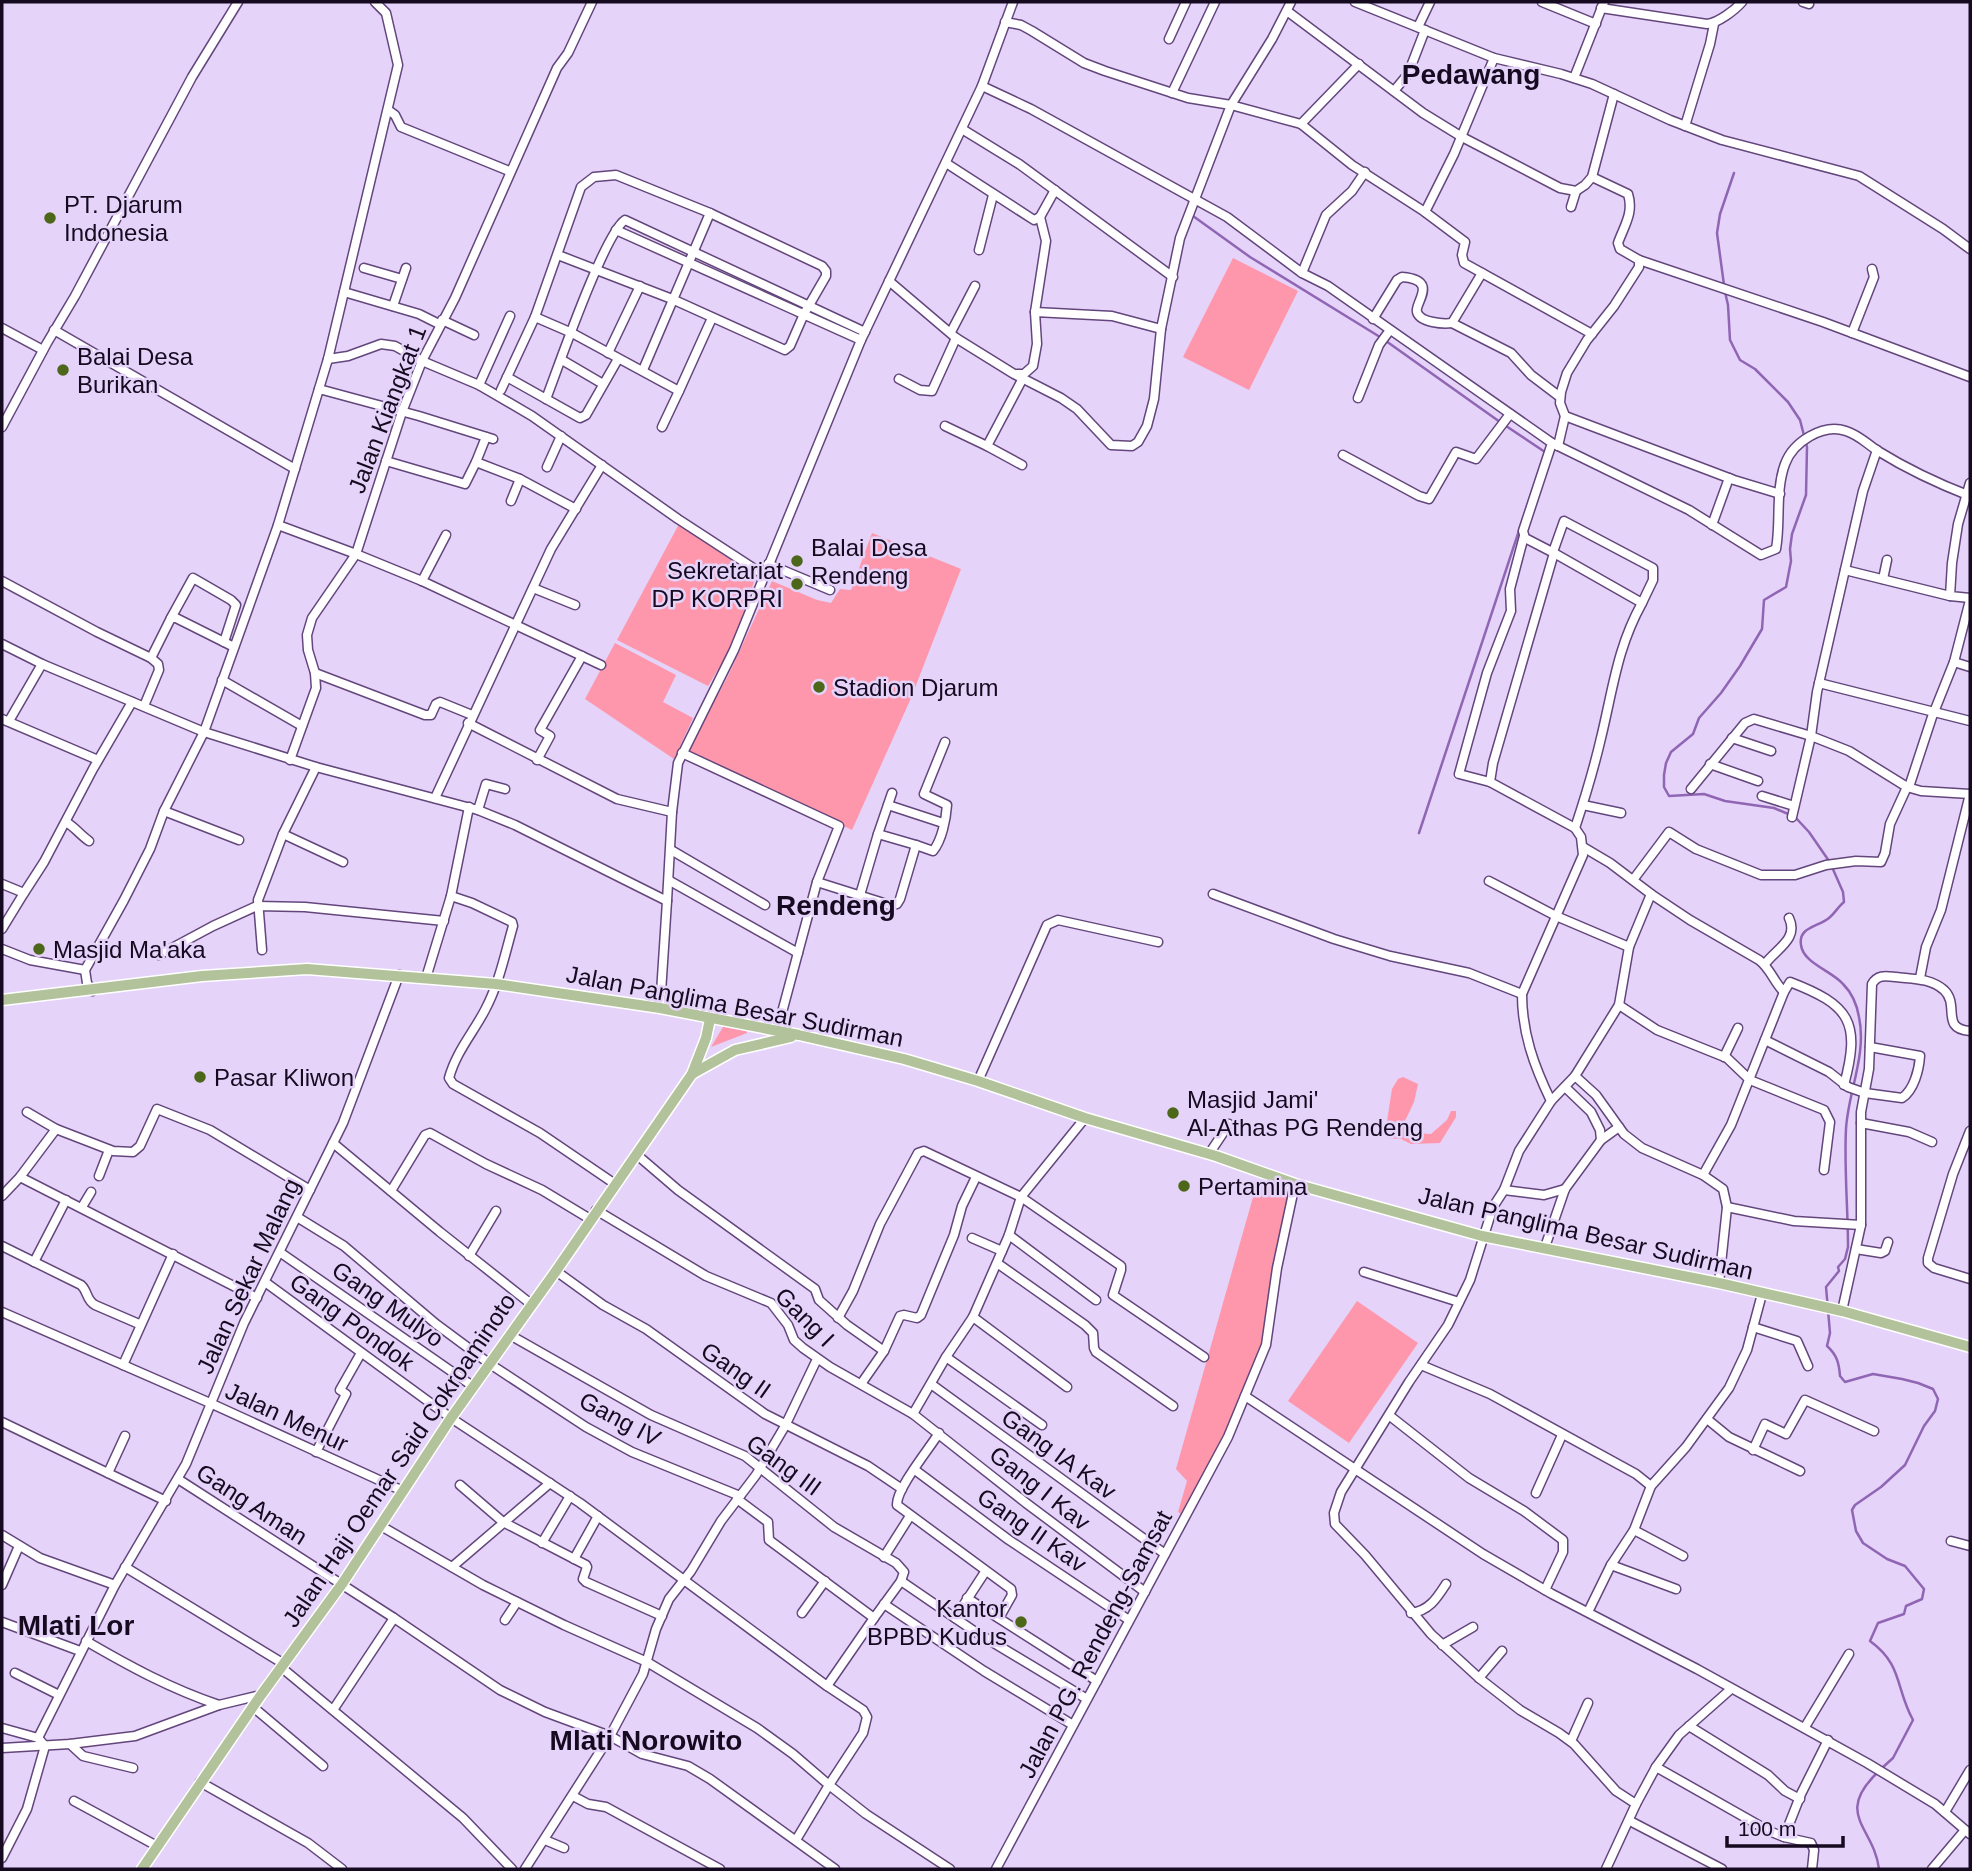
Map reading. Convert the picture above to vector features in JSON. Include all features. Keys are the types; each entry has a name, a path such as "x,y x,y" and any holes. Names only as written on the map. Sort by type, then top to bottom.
{"main road":[{"name":"Jalan Panglima Besar Sudirman","path":"2,1000 202,976 307,969 496,984 660,1008 904,1059 1085,1118 1209,1154 1296,1184 1482,1236 1719,1283 1841,1311 1970,1347"},
{"path":"692,1074 706,1038 710,1018"},
{"path":"692,1074 702,1066 735,1050 799,1035"},
{"name":"Jalan Haji Oemar Said Cokroaminoto","path":"142,1869 261,1695 342,1584 451,1418 692,1074"}],"street":[{"path":"2,427 192,77 238,2"},
{"path":"229,645 278,525 328,359 388,110 398,65 386,13 375,2"},
{"name":"Jalan Kiangkat 1","path":"290,760 316,688 307,635 312,618 356,554 402,412 422,361 455,298 556,68 568,53 592,2"},
{"path":"660,1008 670,881 672,812 678,763 734,650 863,336 982,86 1013,2"},
{"path":"1169,39 1186,2"},
{"path":"1172,93 1215,2"},
{"path":"889,281 954,335 1018,376 1077,409 1111,445 1132,446 1138,442 1147,426 1154,399 1161,329 1180,238 1231,105 1257,65 1291,2"},
{"path":"1355,2 1494,58 1574,78 1722,140 1859,176 1970,249"},
{"path":"1394,91 1408,74 1430,2"},
{"path":"1542,2 1596,24"},
{"path":"1574,78 1603,5 1714,24 1742,2"},
{"path":"1287,11 1394,91 1462,137 1536,177 1560,188 1576,191"},
{"path":"1005,22 1032,31 1084,63 1172,93 1231,105 1301,124 1317,139 1465,242 1462,255 1464,263 1592,334"},
{"path":"1685,126 1714,24"},
{"path":"1425,212 1462,137 1494,58"},
{"path":"1301,124 1359,64"},
{"path":"982,86 1031,109 1246,230 1508,417 1555,445 1689,510 1761,555 1776,550 1785,462 1800,443 1822,431 1845,430 1877,450 1969,496"},
{"path":"1571,207 1576,191 1592,177 1614,94"},
{"path":"388,110 395,115 401,127 509,171"},
{"path":"962,129 1055,190 1173,277"},
{"path":"946,163 1028,217 1034,220 1040,218"},
{"path":"1302,272 1326,215 1352,191 1365,172"},
{"path":"501,390 534,317 581,187 594,177 616,175 710,213 822,266 826,276 806,310 790,346 785,350 672,299 558,255"},
{"path":"1592,177 1628,194 1632,205 1618,243 1620,249 1639,260 1852,333 1970,377"},
{"path":"987,446 1018,376 1033,366 1037,344 1035,312 1046,241 1040,218 1055,190"},
{"path":"979,250 993,195"},
{"path":"643,370 710,213"},
{"path":"546,399 597,268 615,229 625,220 694,250 806,310"},
{"path":"615,229 863,336"},
{"path":"1551,1101 1527,1043 1521,993 1583,855 1583,847 1575,828 1490,782 1459,774 1487,673 1511,611 1510,589 1524,536 1564,416 1560,397 1567,373 1639,267 1639,260"},
{"path":"364,268 402,279"},
{"path":"393,306 406,268"},
{"path":"1852,333 1874,277 1872,269"},
{"path":"1452,323 1482,273"},
{"path":"1373,319 1397,280 1402,277 1414,280 1422,289 1423,296 1417,310 1423,318 1437,323 1452,323 1511,353 1531,375 1560,397"},
{"path":"608,353 640,286"},
{"path":"899,379 920,390 932,391 975,286"},
{"path":"344,292 419,314 474,335"},
{"path":"1035,312 1112,316 1161,329"},
{"path":"479,385 510,316"},
{"path":"534,317 572,333 679,391"},
{"path":"662,427 712,317"},
{"path":"2,328 43,350"},
{"path":"54,330 295,469"},
{"path":"1357,398 1388,332"},
{"path":"328,359 348,356 381,344 395,346 422,361 479,385 561,436 678,519 764,575"},
{"path":"507,377 580,418 586,415 618,359"},
{"path":"562,360 603,384"},
{"path":"319,389 490,438 466,484 386,461"},
{"path":"1564,416 1729,478 1780,494"},
{"path":"1343,454 1429,499 1456,452 1475,459 1508,417"},
{"path":"945,426 1022,465"},
{"path":"547,467 561,436"},
{"path":"1792,817 1811,736 1819,683 1863,491 1877,450"},
{"path":"476,462 520,479 576,509"},
{"path":"435,798 551,550 603,465"},
{"path":"1713,524 1729,478"},
{"path":"511,501 520,479"},
{"path":"1950,596 1958,524 1969,496 1970,483"},
{"path":"1490,782 1493,763 1564,522 1653,568 1653,580 1629,625 1612,678 1601,738 1575,828"},
{"path":"278,525 422,581 601,665"},
{"path":"422,581 446,535"},
{"path":"1524,536 1642,603"},
{"path":"1883,579 1887,560"},
{"path":"768,564 830,590"},
{"path":"1633,880 1670,832 1696,849 1753,873 1774,876 1795,875 1826,864 1881,862 1890,824 1908,787 1954,662 1970,599 1845,570"},
{"path":"92,991 87,983 85,970 135,880 164,811 204,732 222,680 236,606 231,600 193,578 151,658"},
{"path":"2,580 158,663 159,670 144,706"},
{"path":"533,588 575,605"},
{"path":"171,618 176,618 229,645"},
{"path":"2,644 42,664 204,732 316,768 474,808 550,841 667,901"},
{"path":"537,760 550,736 540,730 582,656"},
{"path":"1954,662 1970,667"},
{"path":"42,664 5,720 98,760"},
{"path":"315,673 425,715 431,715 436,704 440,702 537,760 617,799 672,812"},
{"path":"222,680 302,726"},
{"path":"1819,683 1970,721"},
{"path":"2,929 44,862 132,702"},
{"path":"1690,789 1745,723 1754,719 1849,751 1908,787 1942,793 1970,794 1941,911 1926,947 1920,978"},
{"path":"1732,738 1771,751"},
{"path":"878,834 933,851 936,848 947,807 946,803 924,794 945,742"},
{"path":"682,753 839,826 817,882 777,1031"},
{"path":"1710,764 1758,781"},
{"path":"262,950 257,906 283,834 316,768"},
{"path":"426,978 474,808 486,784 505,789"},
{"path":"860,895 892,793"},
{"path":"1762,796 1794,806"},
{"path":"888,805 943,823"},
{"path":"1583,805 1621,813"},
{"path":"164,811 239,840"},
{"path":"66,822 89,841"},
{"path":"283,834 343,862"},
{"path":"817,882 890,905 897,904 916,845"},
{"path":"1583,847 1690,920 1765,964 1773,981 1784,992"},
{"path":"671,850 765,905"},
{"path":"670,881 798,953"},
{"path":"1489,881 1556,916 1629,947"},
{"path":"2,884 24,893"},
{"path":"1213,894 1334,939 1390,956 1467,972 1521,993"},
{"path":"1636,1804 1616,1791 1571,1741 1520,1710 1442,1644 1411,1613 1365,1555 1335,1524 1334,1513 1341,1492 1448,1325 1470,1280 1493,1207 1504,1190 1519,1151 1551,1101 1575,1076 1619,1005 1629,947 1651,894"},
{"path":"451,896 512,923 496,984 486,1010 452,1067 449,1078 453,1084 540,1133 615,1184"},
{"path":"159,955 257,906 306,906 444,921"},
{"path":"1765,964 1790,937 1792,930 1789,918"},
{"path":"978,1081 1047,925 1052,921 1058,920 1158,943"},
{"path":"2,949 30,960 85,970"},
{"name":"Jalan Sekar Malang","path":"38,1738 115,1585 178,1479 257,1298 343,1123 398,975"},
{"path":"1841,1311 1856,1249 1861,1092 1870,1047 1870,996 1875,978 1920,978 1947,992 1953,1023 1960,1031 1970,1031"},
{"path":"1703,1175 1731,1125 1790,982 1809,989 1836,1005 1845,1014 1850,1026 1851,1044 1846,1086"},
{"path":"1619,1005 1657,1030 1724,1057 1751,1080 1824,1110 1830,1122 1825,1170"},
{"path":"1724,1057 1738,1028"},
{"path":"1765,1040 1829,1072 1846,1086 1861,1092 1905,1097 1913,1086 1921,1059 1916,1054 1870,1047"},
{"path":"1575,1076 1596,1095 1624,1133 1642,1148 1703,1175 1723,1189 1727,1207 1719,1283"},
{"path":"1565,1087 1591,1112 1600,1130 1601,1140"},
{"path":"27,1112 56,1129 109,1150 124,1153 133,1152 144,1138 157,1108 210,1130 310,1191"},
{"path":"913,1414 973,1317 1009,1235 1021,1197 1085,1118"},
{"path":"1861,1123 1909,1132 1932,1142"},
{"path":"1209,1154 1229,1124"},
{"path":"1545,1247 1566,1189 1601,1140 1619,1126"},
{"path":"2,1196 56,1129"},
{"path":"1970,1131 1953,1174 1928,1258 1928,1263 1934,1268 1970,1279"},
{"name":"Gang I","path":"391,1191 425,1135 430,1133 486,1164 593,1214 706,1276 771,1303 788,1325 794,1339 817,1359 913,1414"},
{"path":"333,1143 531,1304"},
{"path":"99,1176 109,1150"},
{"path":"838,1318 853,1291 880,1224 918,1153 924,1151 1021,1197 1121,1266 1113,1295 1204,1357"},
{"path":"636,1154 678,1190 815,1289 819,1300 838,1318 884,1351"},
{"path":"20,1177 257,1298"},
{"path":"861,1384 884,1351 900,1316 917,1318 922,1315 954,1235 962,1206 976,1177"},
{"name":"Jalan PG. Rendeng-Samsat","path":"996,1869 1228,1437 1266,1345 1277,1268 1296,1184"},
{"path":"1504,1190 1544,1195 1566,1189"},
{"path":"82,1208 91,1192"},
{"path":"34,1262 66,1200"},
{"path":"1727,1207 1794,1221 1856,1225"},
{"path":"468,1255 496,1211"},
{"name":"Gang IV","path":"297,1217 344,1246 436,1324 490,1364 608,1440 739,1497 768,1522 769,1540 874,1618"},
{"path":"1009,1235 1096,1300"},
{"path":"972,1238 1002,1251"},
{"path":"1856,1249 1881,1254 1888,1242"},
{"path":"2,1246 82,1286 92,1304 139,1324"},
{"name":"Gang Mulyo","path":"281,1253 474,1387"},
{"path":"123,1365 139,1324 173,1254"},
{"path":"996,1263 1085,1325 1093,1333 1096,1352 1173,1406"},
{"name":"Gang II","path":"556,1271 603,1305 646,1329 726,1388 785,1426 868,1466 902,1489"},
{"path":"1364,1272 1459,1302"},
{"name":"Gang Pondok","path":"265,1282 451,1418 598,1516 863,1710 867,1717 863,1733 829,1786"},
{"path":"1588,1612 1611,1565 1634,1530 1651,1486 1686,1447 1729,1388 1746,1350 1762,1294"},
{"name":"Jalan Menur","path":"2,1312 210,1403 403,1492"},
{"path":"973,1317 1068,1387"},
{"path":"1753,1327 1797,1340 1808,1366"},
{"name":"Gang III","path":"510,1335 650,1415 733,1450 760,1467 834,1527 903,1568 901,1581"},
{"path":"316,1452 346,1394 340,1390 361,1353"},
{"path":"946,1357 1042,1425"},
{"path":"525,1869 610,1736 647,1662 669,1599 760,1467 785,1426 817,1359"},
{"path":"1421,1365 1490,1394 1636,1474 1651,1486"},
{"name":"Gang IA Kav","path":"931,1384 1165,1554"},
{"path":"1245,1396 1483,1554 1545,1590 1805,1727 1945,1812 1968,1832 1932,1869"},
{"path":"1753,1450 1765,1424 1786,1434 1805,1400 1874,1431"},
{"name":"Gang I Kav","path":"913,1414 1145,1592"},
{"path":"1390,1416 1469,1478 1524,1511 1563,1540 1563,1552 1545,1590"},
{"path":"1707,1419 1729,1437 1800,1471"},
{"path":"2,1422 166,1501"},
{"path":"939,1433 902,1489 896,1500 897,1506 1012,1591 999,1618"},
{"path":"1536,1493 1562,1435"},
{"path":"108,1473 125,1436"},
{"name":"Gang II Kav","path":"915,1470 1009,1540 1129,1620"},
{"name":"Gang Aman","path":"178,1479 394,1618 500,1690 545,1712 610,1736 642,1754 688,1766 835,1869"},
{"path":"452,1567 550,1483"},
{"path":"460,1485 503,1522 587,1566 583,1579 586,1582 662,1616"},
{"path":"542,1543 570,1496"},
{"path":"574,1559 598,1516"},
{"path":"884,1557 910,1516"},
{"path":"381,1525 517,1602 647,1662 757,1728 866,1814 950,1869"},
{"path":"1634,1530 1683,1556"},
{"path":"2,1535 40,1558 115,1585"},
{"path":"1951,1541 1970,1546"},
{"path":"2,1586 19,1546"},
{"path":"1611,1565 1676,1589"},
{"path":"125,1567 283,1666 463,1818 512,1869"},
{"path":"955,1618 985,1572"},
{"path":"802,1613 825,1581"},
{"path":"827,1686 901,1581 955,1618 1087,1699"},
{"path":"1411,1613 1422,1611 1431,1605 1446,1584"},
{"path":"967,1598 1097,1681"},
{"path":"505,1620 517,1602"},
{"path":"884,1604 984,1671 1073,1725"},
{"path":"333,1710 394,1618"},
{"path":"2,1622 80,1651"},
{"path":"1442,1644 1473,1627"},
{"path":"86,1641 143,1674 219,1705"},
{"path":"1479,1678 1503,1650"},
{"path":"1805,1727 1849,1654"},
{"path":"15,1673 59,1695"},
{"path":"1606,1869 1656,1768 1679,1735 1731,1689"},
{"path":"2,1748 70,1744 135,1735 219,1705 261,1695"},
{"path":"1571,1741 1588,1703"},
{"path":"253,1707 323,1766"},
{"path":"1689,1726 1768,1774 1785,1791 1800,1799"},
{"path":"2,1728 38,1738 45,1746"},
{"path":"1784,1838 1828,1740"},
{"path":"70,1744 83,1756 133,1768"},
{"path":"3,1853 27,1809 45,1746"},
{"path":"1656,1768 1784,1838 1813,1844 1812,1869"},
{"path":"1945,1812 1970,1770"},
{"path":"200,1782 308,1843 342,1869"},
{"path":"796,1840 829,1786"},
{"path":"573,1796 588,1804 606,1807 720,1869"},
{"path":"74,1801 157,1846"},
{"path":"1630,1821 1722,1869"},
{"path":"545,1840 564,1847"}],"shaded area":[{"path":"1233,258 1298,291 1249,390 1183,357"},
{"path":"679,524 756,576 733,645 708,686 617,640"},
{"name":"Stadion Djarum","path":"872,533 961,569 911,698 852,830 687,751 728,676 772,581 831,603 840,589 851,590"},
{"path":"615,643 676,675 663,702 693,718 674,759 585,699"},
{"path":"727,1024 746,1029 747,1033 711,1047 723,1027"},
{"path":"1403,1077 1418,1084 1414,1102 1404,1123 1413,1133 1431,1134 1447,1120 1451,1111 1456,1111 1456,1117 1440,1143 1411,1144 1401,1139 1387,1138 1385,1134 1392,1089 1398,1079"},
{"path":"1257,1183 1293,1194 1270,1325 1245,1396 1186,1517 1178,1512 1187,1481 1176,1469"},
{"path":"1357,1301 1418,1343 1349,1443 1288,1401"}],"waterway":[{"path":"1724,285 1717,233 1720,214 1734,173"},
{"path":"1193,216 1250,257 1380,337"},
{"path":"1725,292 1730,340 1740,360 1755,369 1788,402 1800,420 1807,447 1806,495 1792,534 1786,587 1764,600 1762,629 1740,666 1699,718 1693,734 1671,752 1666,763 1664,787 1669,796 1704,794 1725,801 1774,808 1795,817 1829,861"},
{"path":"1386,341 1500,422"},
{"path":"1419,833 1545,452 1506,426"},
{"path":"1832,867 1843,892 1844,902 1829,918 1806,931 1801,945 1807,957 1838,979 1854,999 1859,1017 1861,1045 1846,1129 1848,1247 1845,1259 1838,1267 1839,1271 1826,1287 1830,1333 1827,1346 1835,1356 1840,1376 1845,1382 1873,1374 1902,1379 1933,1389 1938,1399 1935,1411 1924,1426 1905,1465 1852,1510 1856,1531 1863,1543 1887,1559 1905,1566 1924,1589 1922,1599 1906,1606 1904,1614 1878,1623 1870,1641 1881,1650 1893,1668 1913,1720 1893,1758 1882,1768"},
{"path":"1877,1773 1858,1800 1857,1811 1876,1855 1879,1869"}],"place":[{"name":"PT. Djarum Indonesia","path":"50,218"},
{"name":"Balai Desa Burikan","path":"63,370"},
{"name":"Balai Desa Rendeng","path":"797,561"},
{"name":"Sekretariat DP KORPRI","path":"797,584"},
{"name":"Stadion Djarum","path":"819,687"},
{"name":"Masjid Ma'aka","path":"39,949"},
{"name":"Pasar Kliwon","path":"200,1077"},
{"name":"Masjid Jami' Al-Athas PG Rendeng","path":"1173,1113"},
{"name":"Pertamina","path":"1184,1186"},
{"name":"Kantor BPBD Kudus","path":"1021,1622"}],"district":[{"name":"Pedawang","path":"1471,74"},
{"name":"Rendeng","path":"836,905"},
{"name":"Mlati Lor","path":"76,1625"},
{"name":"Mlati Norowito","path":"646,1740"}]}
